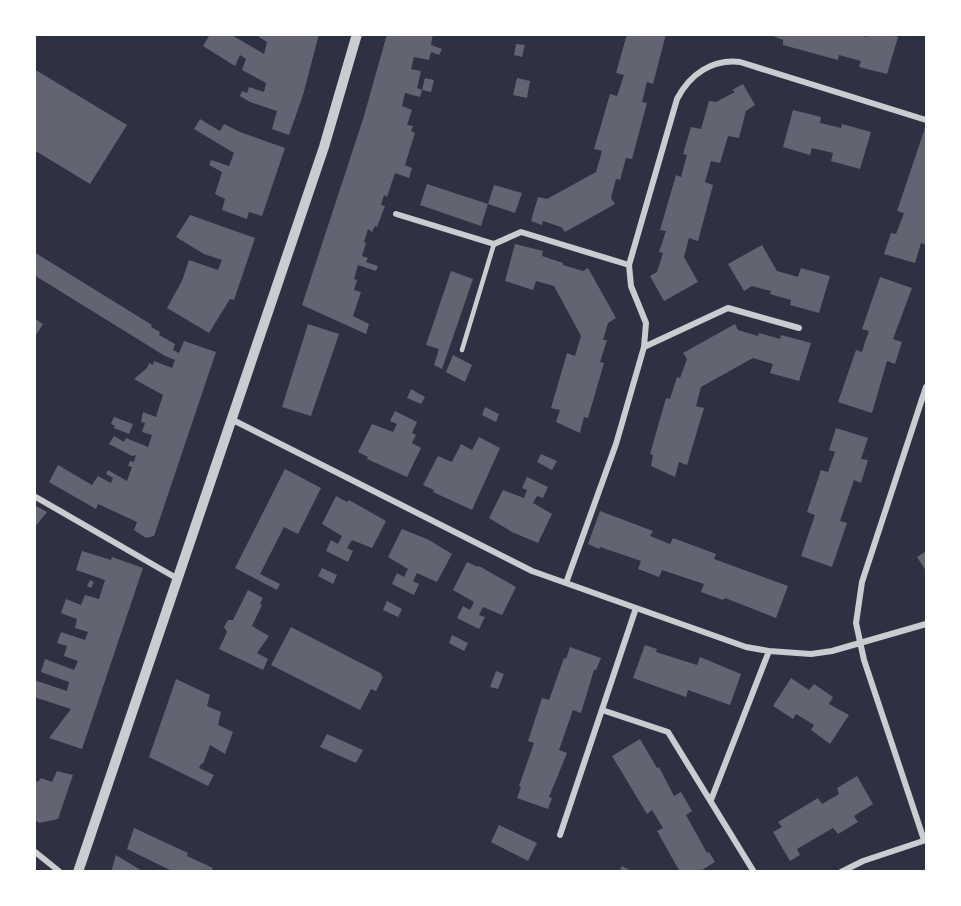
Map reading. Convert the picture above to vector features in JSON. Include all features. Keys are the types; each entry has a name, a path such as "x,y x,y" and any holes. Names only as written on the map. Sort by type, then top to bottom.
{"street":[{"path":"78,872 324,147 357,34"},
{"path":"566,583 616,444 644,347 646,322 631,286 629,265 677,99 689,81 708,66 729,61 740,62 927,120"},
{"path":"396,214 494,244 521,232 629,265"},
{"path":"644,347 728,308 799,328"},
{"path":"841,872 863,861 925,840 859,642 856,611 862,582 927,387"},
{"path":"231,418 532,571 746,647 811,654 832,651 927,624"},
{"path":"34,496 178,579"},
{"path":"560,835 636,608"},
{"path":"711,800 769,651"},
{"path":"602,710 668,732 754,872"},
{"path":"34,851 60,872"}],"lane":[{"path":"462,350 494,244"}],"building":[{"path":"210,34 230,34 264,54 267,42 259,37 260,34 319,34 303,95 289,135 272,129 277,111 250,102 240,96 242,91 247,93 249,87 264,92 266,83 242,70 246,59 240,55 235,66 203,46"},
{"path":"387,34 433,34 431,45 442,49 439,55 431,52 429,60 414,57 411,69 421,71 417,88 422,90 420,97 405,93 402,106 412,110 407,125 413,126 411,131 415,133 405,165 412,168 409,178 395,173 387,197 384,195 381,205 385,206 377,227 375,226 372,232 368,229 362,256 368,258 366,262 378,266 376,271 358,265 354,279 357,280 354,290 361,292 353,316 369,324 366,334 302,305 364,116"},
{"path":"627,34 666,34 653,84 647,82 642,102 647,103 632,159 626,158 620,180 616,179 611,198 615,204 565,232 561,227 543,221 542,225 531,221 538,197 547,199 596,172 602,151 594,149 610,94 617,96 624,75 616,73"},
{"path":"768,34 857,34 867,37 868,34 890,34 898,37 887,74 859,67 861,61 839,55 838,60 783,45 783,40"},
{"path":"516,44 525,45 522,57 514,55"},
{"path":"34,69 127,125 90,184 34,150"},
{"path":"425,78 434,80 431,92 422,90"},
{"path":"517,78 530,81 527,98 513,95"},
{"path":"743,84 755,105 746,111 739,138 728,136 720,163 711,161 705,182 713,185 698,241 689,238 684,257 698,282 664,301 650,276 657,272 663,253 659,252 666,231 660,230 676,175 681,177 687,155 683,154 691,127 701,129 709,101 716,102 735,92 732,90"},
{"path":"793,110 821,117 820,123 841,128 842,124 871,132 860,169 831,161 833,153 812,148 810,155 783,147"},
{"path":"200,119 220,131 224,124 285,148 262,216 249,212 247,219 222,210 225,199 215,194 222,172 209,165 211,160 229,166 234,153 194,129"},
{"path":"926,125 926,245 921,243 915,263 884,254 891,233 896,234 904,213 897,211"},
{"path":"427,184 488,204 481,226 420,205"},
{"path":"494,185 522,193 515,213 488,204"},
{"path":"190,215 255,238 234,300 230,299 209,333 167,308 182,281 189,260 218,270 222,260 204,254 176,237"},
{"path":"515,244 543,251 542,256 563,263 563,265 583,271 588,268 616,318 608,323 603,340 607,340 600,362 604,363 588,418 584,417 580,433 556,422 560,410 551,408 567,353 575,356 581,336 554,286 536,281 533,290 505,281"},
{"path":"762,245 777,271 798,277 801,268 830,276 819,313 790,305 791,300 770,294 771,291 752,286 744,291 728,264"},
{"path":"34,252 152,325 151,327 160,332 159,335 175,344 173,350 179,353 184,341 216,352 154,536 146,538 134,530 137,522 98,504 96,509 49,482 58,465 92,485 98,476 111,483 113,478 106,474 108,470 127,481 132,467 128,466 130,461 134,462 136,455 132,456 109,444 114,436 124,442 126,438 148,447 152,435 142,432 145,423 141,422 143,412 156,417 163,395 134,379 147,368 149,363 153,365 154,361 172,368 175,360 34,275"},
{"path":"451,271 473,279 442,369 434,365 439,349 426,345"},
{"path":"880,277 912,288 893,339 902,342 895,364 887,361 872,413 838,402 856,350 862,352 869,331 862,329"},
{"path":"34,318 43,324 34,338"},
{"path":"308,324 339,334 311,416 282,407"},
{"path":"735,324 738,330 758,336 759,333 780,339 781,335 811,343 799,381 770,373 773,364 753,358 701,387 696,406 704,408 687,465 679,462 675,477 651,466 653,455 650,454 666,398 670,399 677,377 680,378 687,359 683,353"},
{"path":"453,355 472,365 465,382 446,372"},
{"path":"411,389 425,397 421,404 407,398"},
{"path":"485,407 499,414 496,422 482,415"},
{"path":"395,411 417,422 412,433 416,435 412,443 421,448 407,477 367,459 368,457 358,452 372,424 393,432 397,424 390,421"},
{"path":"114,417 133,424 129,434 114,428 115,426 111,424"},
{"path":"836,428 868,438 861,459 868,460 861,483 854,480 840,521 847,523 832,567 801,556 815,515 807,512 821,470 828,472 835,452 829,450"},
{"path":"479,437 500,448 472,510 423,485 438,456 452,462 461,444 472,450"},
{"path":"541,454 557,461 552,470 537,462"},
{"path":"285,469 321,488 298,534 284,527 260,574 280,584 277,590 235,568"},
{"path":"527,477 548,487 543,498 537,496 533,503 552,514 538,543 512,532 489,518 503,490 524,498 527,490 522,488"},
{"path":"336,496 347,502 349,500 386,521 372,548 352,540 347,548 353,551 348,562 326,551 331,540 338,544 342,536 322,524"},
{"path":"34,505 47,512 34,528"},
{"path":"600,511 653,531 650,536 670,544 673,538 716,554 714,559 788,586 776,618 725,598 723,600 701,592 704,584 662,570 659,577 638,569 641,561 588,544"},
{"path":"402,529 429,540 452,554 437,582 417,573 413,581 419,584 414,595 392,584 397,573 404,577 408,569 388,557"},
{"path":"82,551 111,560 112,557 143,568 82,749 49,738 71,709 34,697 34,680 67,691 69,682 41,672 45,659 74,670 78,661 64,656 67,646 57,643 61,632 85,640 88,632 75,628 77,619 61,613 66,599 81,605 85,595 99,599 105,580 76,570"},
{"path":"926,551 926,571 917,557"},
{"path":"467,562 479,566 516,587 502,615 483,607 479,615 485,617 479,629 457,618 463,606 470,610 474,602 453,590"},
{"path":"322,568 337,575 333,584 318,576"},
{"path":"90,580 94,582 91,588 87,586"},
{"path":"248,590 263,598 252,626 269,636 257,653 268,659 263,670 219,649 227,632 224,627 228,620 233,620"},
{"path":"387,601 402,609 398,617 383,610"},
{"path":"291,627 382,674 383,677 376,691 371,689 360,710 271,665"},
{"path":"452,635 468,643 464,651 449,643"},
{"path":"645,645 657,649 656,652 697,665 700,657 741,674 730,705 688,690 686,697 633,678"},
{"path":"570,647 601,658 594,670 581,713 573,710 559,750 567,753 549,797 552,798 548,809 517,798 534,743 528,741 542,698 549,700"},
{"path":"496,671 504,674 498,689 490,687"},
{"path":"791,678 809,690 814,684 833,697 829,704 849,715 830,744 811,730 814,725 796,714 793,719 773,706"},
{"path":"176,679 210,695 207,706 221,712 218,725 233,732 225,754 210,745 203,764 199,768 214,775 208,786 149,757"},
{"path":"327,734 363,750 356,763 320,747"},
{"path":"640,739 657,768 659,767 674,796 681,792 692,811 686,815 707,853 709,852 715,862 699,872 680,872 657,831 663,828 652,810 647,814 612,756"},
{"path":"57,771 73,775 58,819 39,823 34,819 34,779 38,782 41,778 52,782"},
{"path":"857,776 873,804 854,816 858,822 838,834 833,828 797,849 800,855 790,861 773,832 782,827 778,822 818,798 822,804 839,794 837,788"},
{"path":"499,825 537,843 528,861 491,842"},
{"path":"134,828 188,853 187,856 213,868 211,872 174,872 127,849"},
{"path":"116,855 144,872 111,872"},
{"path":"622,866 633,872 619,872"}]}
